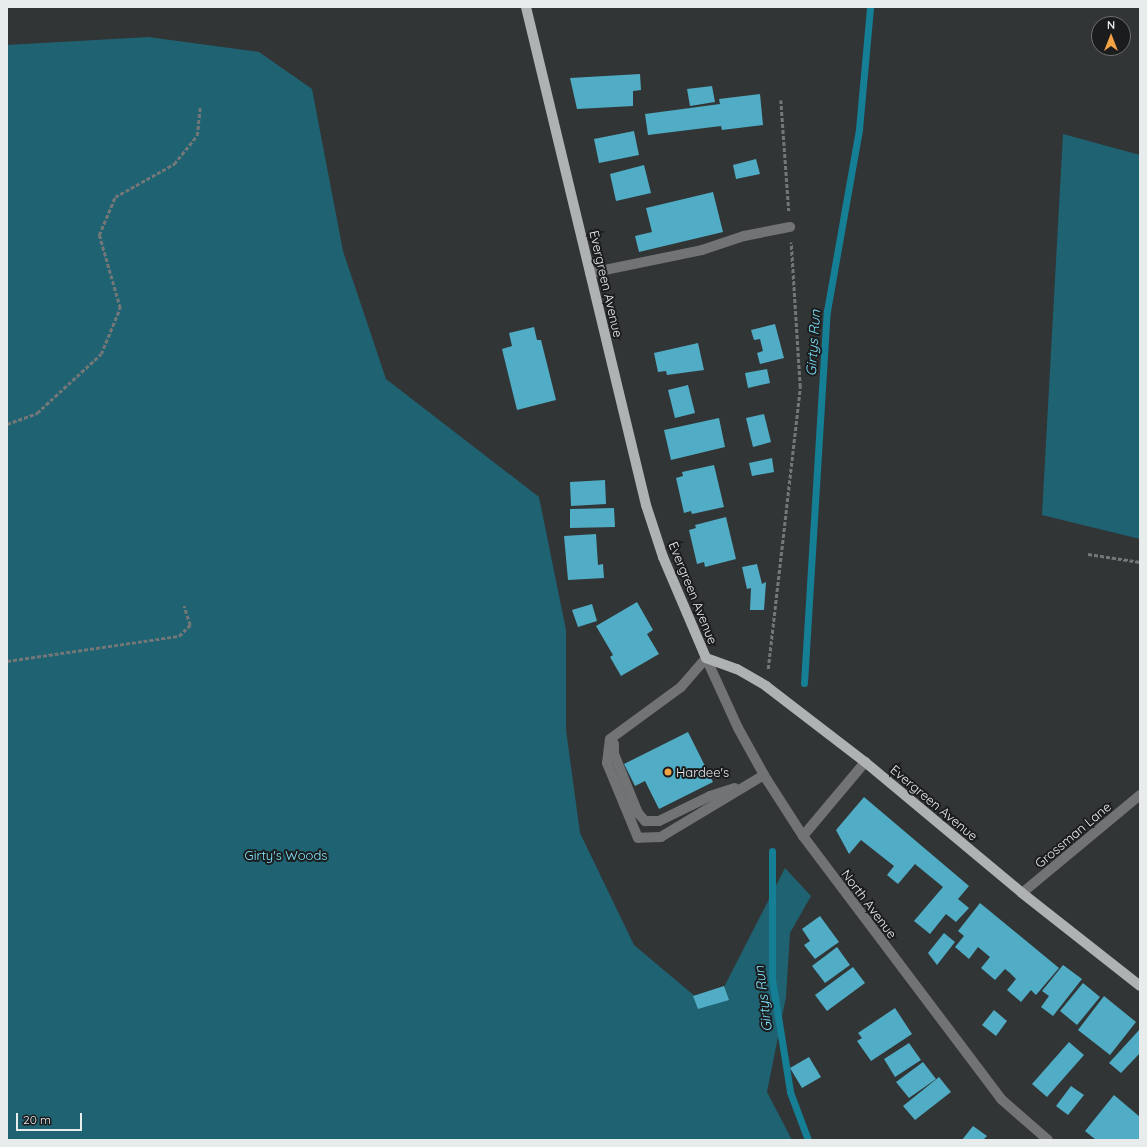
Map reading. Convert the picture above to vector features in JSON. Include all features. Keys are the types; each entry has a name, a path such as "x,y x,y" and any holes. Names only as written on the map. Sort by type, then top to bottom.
{"main road":[{"name":"Evergreen Avenue","path":"526,7 646,506 663,557 706,658 737,669 766,686 865,762 1022,893 1140,986"}],"street":[{"path":"590,273 673,256 790,227"},
{"path":"706,658 681,687 610,739 607,763 638,838 661,837 764,775"},
{"name":"North Avenue","path":"706,658 738,728 764,775 803,836 1001,1099 1048,1140"},
{"path":"615,736 614,754 638,813 645,820 659,821 710,796 751,783"},
{"path":"803,836 865,762"},
{"name":"Grossman Lane","path":"1022,893 1140,795"}],"path":[{"path":"766,686 800,387 781,100"},
{"path":"7,424 37,413 101,354 120,308 99,235 115,197 174,164 197,136 200,107"},
{"path":"1088,554 1140,562"},
{"path":"7,661 67,654 179,636 190,625 184,606"}],"green space":[{"name":"Girty's Woods","path":"148,37 259,52 312,89 343,251 386,379 539,497 566,630 566,730 580,833 634,945 703,1003 723,989 785,868 811,896 790,933 786,997 767,1092 792,1140 7,1140 7,45"},
{"path":"1063,134 1140,155 1140,539 1042,515"}],"building":[{"path":"640,74 641,90 633,91 633,106 577,109 570,78"},
{"path":"712,86 715,102 690,106 687,89"},
{"path":"760,94 763,125 722,130 721,126 648,135 645,114 720,104 719,99"},
{"path":"634,131 639,155 599,163 594,139"},
{"path":"756,159 760,174 736,179 733,165"},
{"path":"644,165 651,193 616,201 610,174"},
{"path":"713,192 723,232 639,252 635,236 652,232 646,208"},
{"path":"775,324 784,358 760,364 757,353 763,351 760,339 754,340 751,330"},
{"path":"534,327 537,340 541,340 556,400 517,410 502,349 512,346 509,333"},
{"path":"698,343 704,370 667,375 666,371 658,372 654,353"},
{"path":"767,369 770,383 748,388 745,373"},
{"path":"688,385 695,413 675,418 668,390"},
{"path":"764,414 771,442 753,447 746,418"},
{"path":"719,418 725,447 671,460 664,430"},
{"path":"772,458 774,472 752,476 749,463"},
{"path":"714,465 724,507 692,514 691,511 684,513 676,478 683,476 682,472"},
{"path":"605,480 606,504 571,506 570,482"},
{"path":"614,508 615,527 570,528 570,509"},
{"path":"726,517 736,559 705,567 704,562 697,564 689,530 696,528 695,525"},
{"path":"596,534 598,565 603,564 604,578 568,580 564,536"},
{"path":"757,564 762,584 766,582 764,610 750,610 751,588 747,589 742,567"},
{"path":"637,602 653,630 647,634 659,654 621,676 610,657 613,655 596,626"},
{"path":"592,604 597,621 578,627 572,610"},
{"name":"Hardee's","path":"688,732 713,782 659,809 645,781 635,786 624,764"},
{"path":"864,797 969,886 958,899 969,908 956,922 946,914 930,934 914,921 943,887 915,864 898,884 887,875 894,866 861,840 849,854 836,830"},
{"path":"980,903 1059,968 1036,995 1031,990 1021,1002 1007,990 1016,979 1010,973 1005,969 995,980 981,968 990,957 978,947 969,959 955,947 964,936 958,931"},
{"path":"820,916 839,942 815,959 804,945 810,941 802,929"},
{"path":"944,933 955,942 937,965 928,953"},
{"path":"837,947 850,965 825,983 812,966"},
{"path":"1063,965 1082,979 1053,1016 1041,1007 1049,996 1042,991"},
{"path":"853,967 865,983 827,1011 815,995"},
{"path":"1083,983 1100,997 1077,1025 1060,1011"},
{"path":"724,986 729,1000 698,1009 693,996"},
{"path":"1104,996 1136,1022 1110,1055 1078,1030"},
{"path":"895,1008 912,1034 871,1061 857,1041 862,1038 858,1033"},
{"path":"994,1010 1007,1021 996,1036 982,1025"},
{"path":"1140,1029 1140,1053 1121,1073 1109,1063"},
{"path":"1069,1042 1084,1055 1047,1097 1032,1084"},
{"path":"909,1043 921,1060 895,1077 884,1059"},
{"path":"809,1057 821,1077 802,1088 790,1068"},
{"path":"923,1062 936,1079 909,1098 896,1082"},
{"path":"939,1077 951,1092 915,1120 903,1106"},
{"path":"1071,1086 1084,1095 1068,1115 1056,1106"},
{"path":"1114,1095 1140,1117 1139,1140 1096,1140 1085,1131"},
{"path":"973,1126 987,1136 983,1140 962,1140"}],"waterway":[{"name":"Girtys Run","path":"804,683 827,311 859,129 870,7"},
{"name":"Girtys Run","path":"772,851 772,979 790,1092 808,1140"}],"place":[{"name":"Hardee's","path":"668,772"}]}
